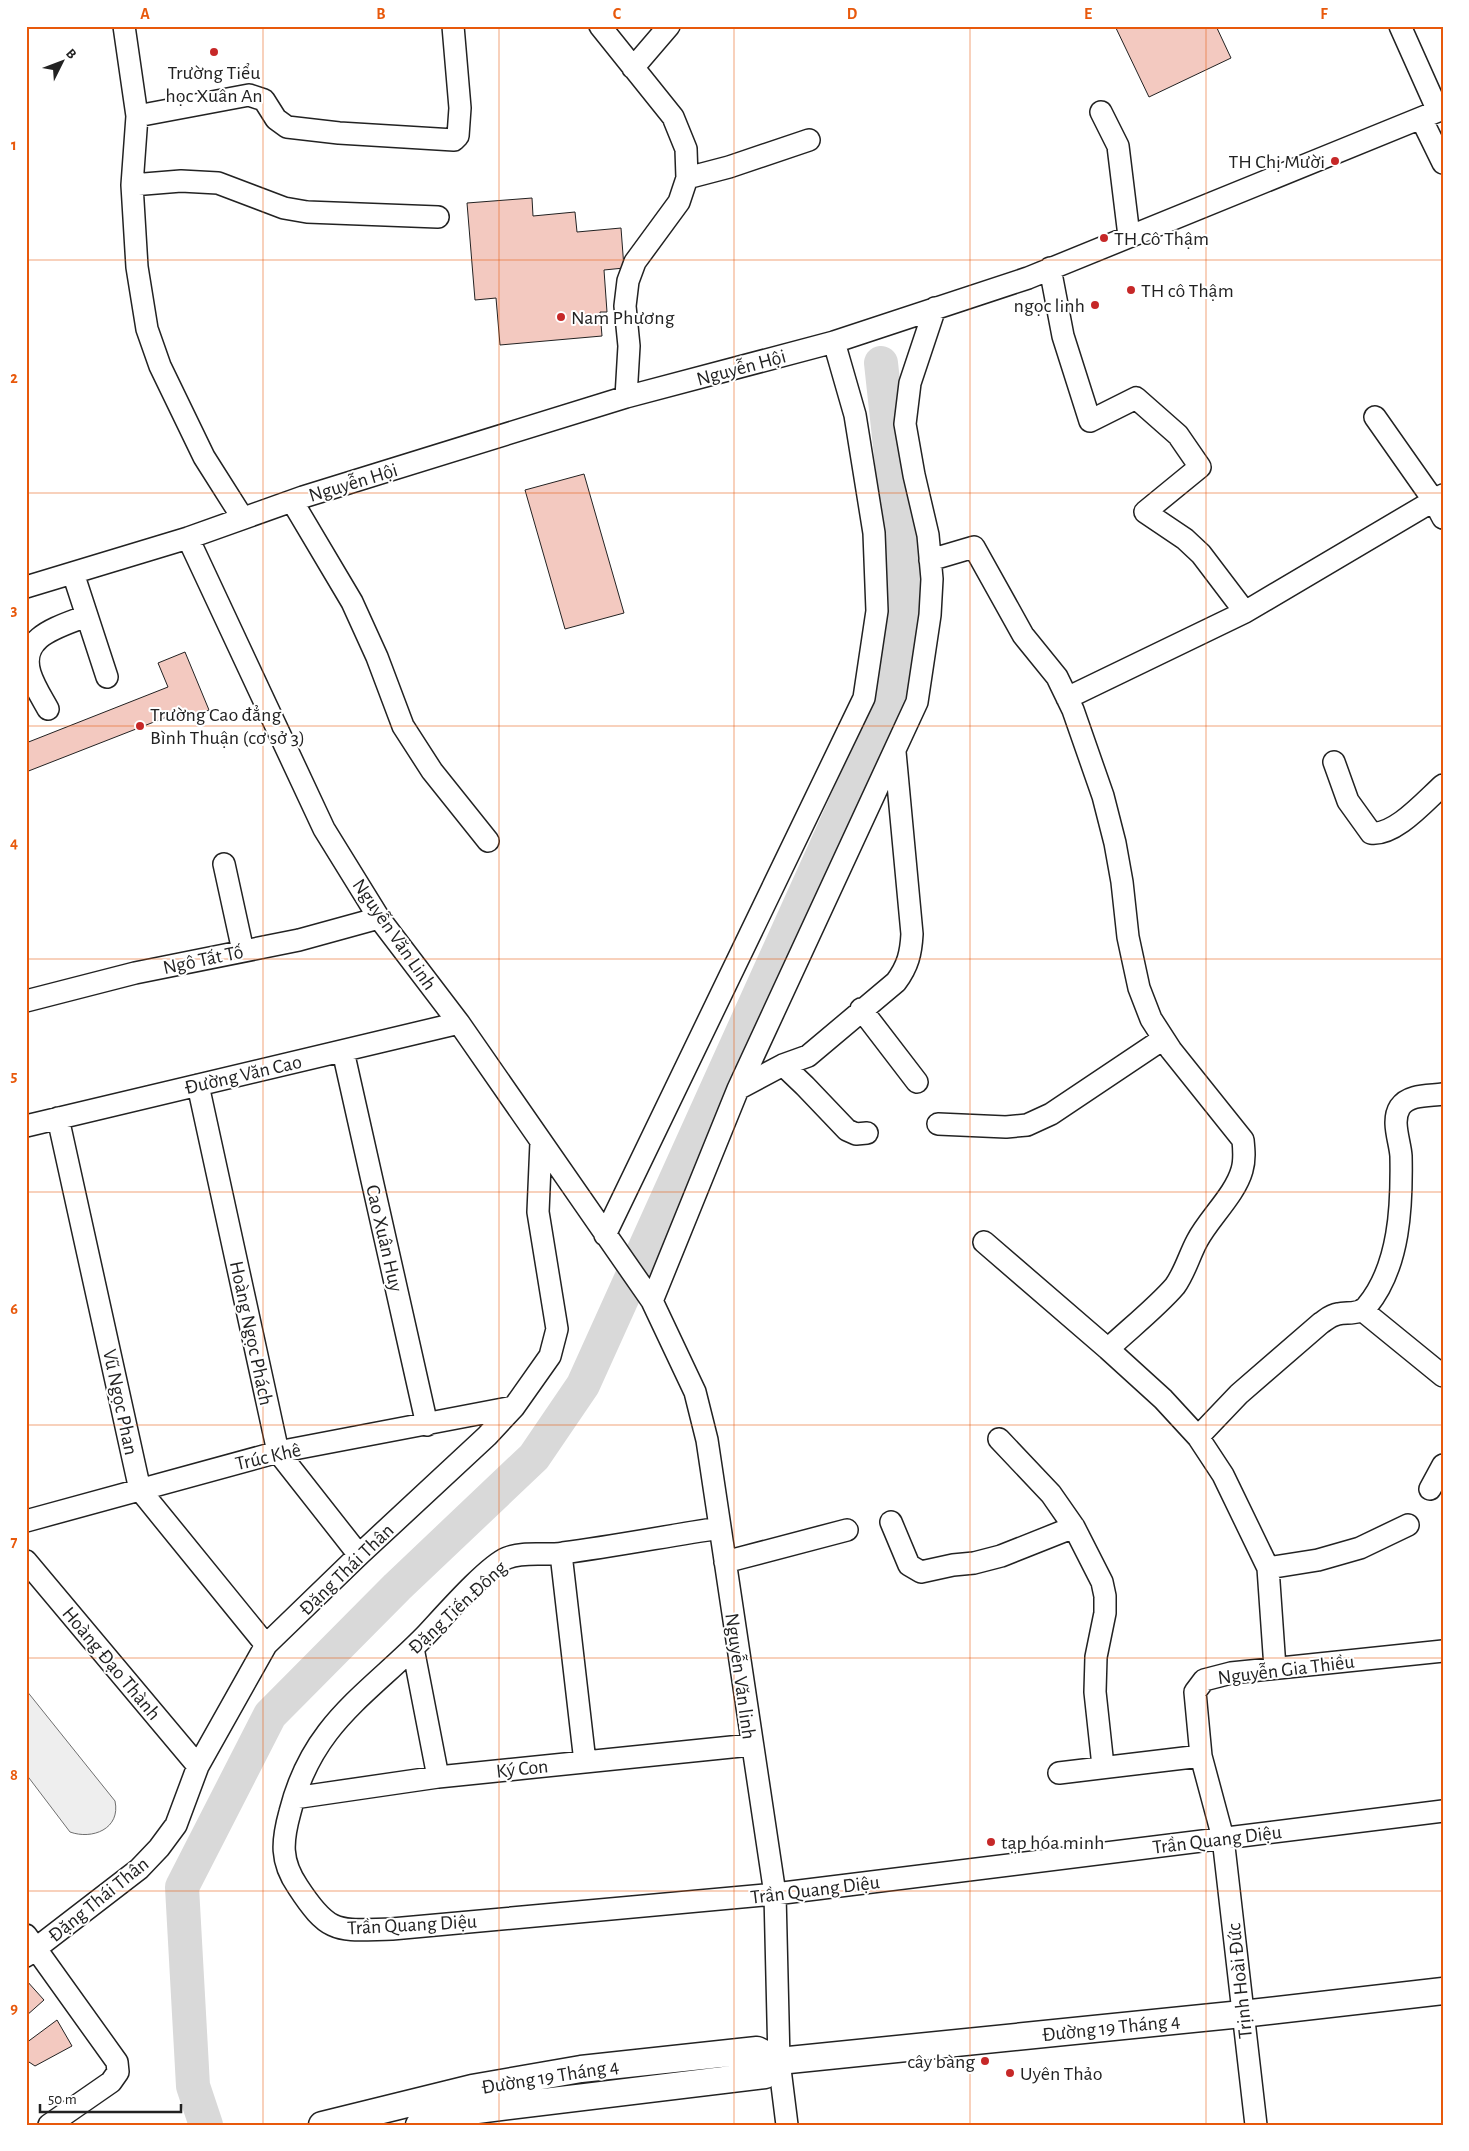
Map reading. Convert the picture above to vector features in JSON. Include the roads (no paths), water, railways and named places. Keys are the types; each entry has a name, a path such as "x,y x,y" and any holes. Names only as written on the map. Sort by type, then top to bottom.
{"main road":[{"name":"Đường 19 Tháng 4","path":"322,2125 472,2088 581,2069 758,2050 779,2061 1242,2014 1443,1991"},
{"name":"Đường 19 Tháng 4","path":"419,2125 477,2110 765,2074 779,2061"}],"street":[{"path":"124,26 137,116 132,185 137,267 147,329 160,366 204,457 242,517"},
{"path":"137,116 249,95 264,100 276,119 287,126 339,133 454,140 458,136 460,120 453,26"},
{"path":"600,26 673,117 686,148 687,178 679,202 635,262 628,281 625,306 629,346 626,397"},
{"path":"633,68 669,26"},
{"path":"1400,26 1434,113 1443,163"},
{"path":"1101,112 1118,146 1129,236"},
{"name":"Nguyễn Hội","path":"26,587 188,538 242,517 626,397 834,342 935,308 1050,268 1434,113"},
{"path":"687,178 729,167 809,140"},
{"path":"132,185 181,182 218,183 284,208 307,212 438,217"},
{"path":"1050,268 1063,336 1090,421 1136,398 1178,435 1200,467 1145,512 1185,539 1201,554 1244,612"},
{"path":"652,1301 738,1088 917,702 930,615 932,579 928,535 914,475 905,424 910,383 935,308"},
{"path":"605,1235 864,698 877,611 874,533 856,415 834,342"},
{"path":"1067,698 1244,612 1440,505 1375,417"},
{"path":"292,501 352,602 377,658 403,726 432,771 488,841"},
{"name":"Nguyễn Văn Linh","path":"188,538 324,829 379,918 459,1023 652,1301"},
{"path":"930,560 974,547 1023,635 1057,677 1073,710 1103,796 1115,843 1122,882 1128,937 1139,988 1151,1019 1163,1039 1243,1140 1242,1171 1234,1187 1209,1220 1196,1242 1185,1270 1174,1286 1108,1349"},
{"path":"73,573 107,677"},
{"path":"48,709 31,675 28,660 32,645 38,638 52,630 86,616"},
{"path":"738,1088 783,1065 808,1056 861,1009 896,982 905,970 910,956 912,934 895,750"},
{"path":"1334,762 1348,801 1371,833 1377,834 1400,823 1443,785"},
{"path":"224,864 242,951"},
{"name":"Ngô Tất Tố","path":"26,1001 135,973 299,940 379,918"},
{"path":"861,1009 917,1082"},
{"name":"Đường Văn Cao","path":"26,1126 459,1023"},
{"path":"938,1124 1006,1127 1036,1121 1052,1114 1163,1039"},
{"name":"Cao Xuân Huy","path":"343,1051 427,1425"},
{"path":"783,1065 847,1130 856,1134 867,1133"},
{"name":"Hoàng Ngọc Phách","path":"198,1085 278,1452 359,1554"},
{"path":"1198,1437 1239,1394 1322,1323 1331,1316 1362,1310 1374,1296 1385,1273 1397,1234 1400,1216 1401,1154 1396,1120 1399,1108 1406,1100 1443,1094"},
{"name":"Vũ Ngọc Phan","path":"58,1118 140,1490 266,1645"},
{"name":"Đặng Thái Thân","path":"29,1947 139,1869 159,1848 176,1825 198,1766 266,1645 359,1554 487,1436 514,1407 550,1356 557,1329 538,1212 540,1142"},
{"path":"984,1242 1108,1349 1163,1400 1198,1437 1223,1475 1268,1568 1275,1668"},
{"name":"Nguyễn Văn linh","path":"652,1301 695,1392 707,1440 751,1745 775,1894 779,2061 787,2125"},
{"path":"1362,1310 1443,1376"},
{"name":"Trúc Khê","path":"26,1521 278,1452 514,1407"},
{"path":"999,1439 1052,1494 1074,1527 1102,1582 1105,1596 1105,1613 1096,1657 1095,1692 1103,1766"},
{"path":"1430,1489 1443,1464"},
{"path":"891,1522 909,1565 921,1572 953,1565 974,1563 1001,1556 1074,1527"},
{"path":"1268,1568 1318,1560 1360,1548 1408,1525"},
{"name":"Đặng Tiến Đông","path":"294,1798 306,1766 320,1742 339,1716 413,1648 490,1570 507,1558 523,1555 561,1554 720,1528"},
{"path":"724,1562 847,1530"},
{"path":"561,1554 585,1762"},
{"name":"Hoàng Đạo Thành","path":"26,1561 198,1766"},
{"path":"413,1648 438,1777"},
{"name":"Nguyễn Gia Thiều","path":"1223,1838 1201,1756 1195,1692 1204,1680 1275,1668 1443,1651"},
{"name":"Ký Con","path":"294,1798 438,1777 751,1745"},
{"path":"1059,1773 1103,1766 1201,1756"},
{"name":"Trần Quang Diệu","path":"294,1798 284,1835 284,1858 295,1884 308,1903 322,1919 333,1927 346,1930 392,1930 775,1894 1443,1811"},
{"name":"Trịnh Hoài Đức","path":"1223,1838 1256,2125"},
{"path":"29,1947 117,2062 118,2072 111,2082 49,2125"}],"waterway":[{"path":"206,2125 193,2086 182,1887 270,1715 397,1587 534,1457 583,1385 853,787 894,682 902,636 903,566 881,363"}],"place":[{"name":"Trường Tiểu học Xuân An","path":"214,52"},
{"name":"TH Chị Mười","path":"1335,161"},
{"name":"TH Cô Thậm","path":"1104,238"},
{"name":"TH cô Thậm","path":"1131,290"},
{"name":"ngọc linh","path":"1095,305"},
{"name":"Nam Phương","path":"561,317"},
{"name":"Trường Cao đẳng Bình Thuận (cơ sở 3)","path":"140,726"},
{"name":"tạp hóa minh","path":"991,1842"},
{"name":"cây bàng","path":"985,2061"},
{"name":"Uyên Thảo","path":"1010,2073"}]}
